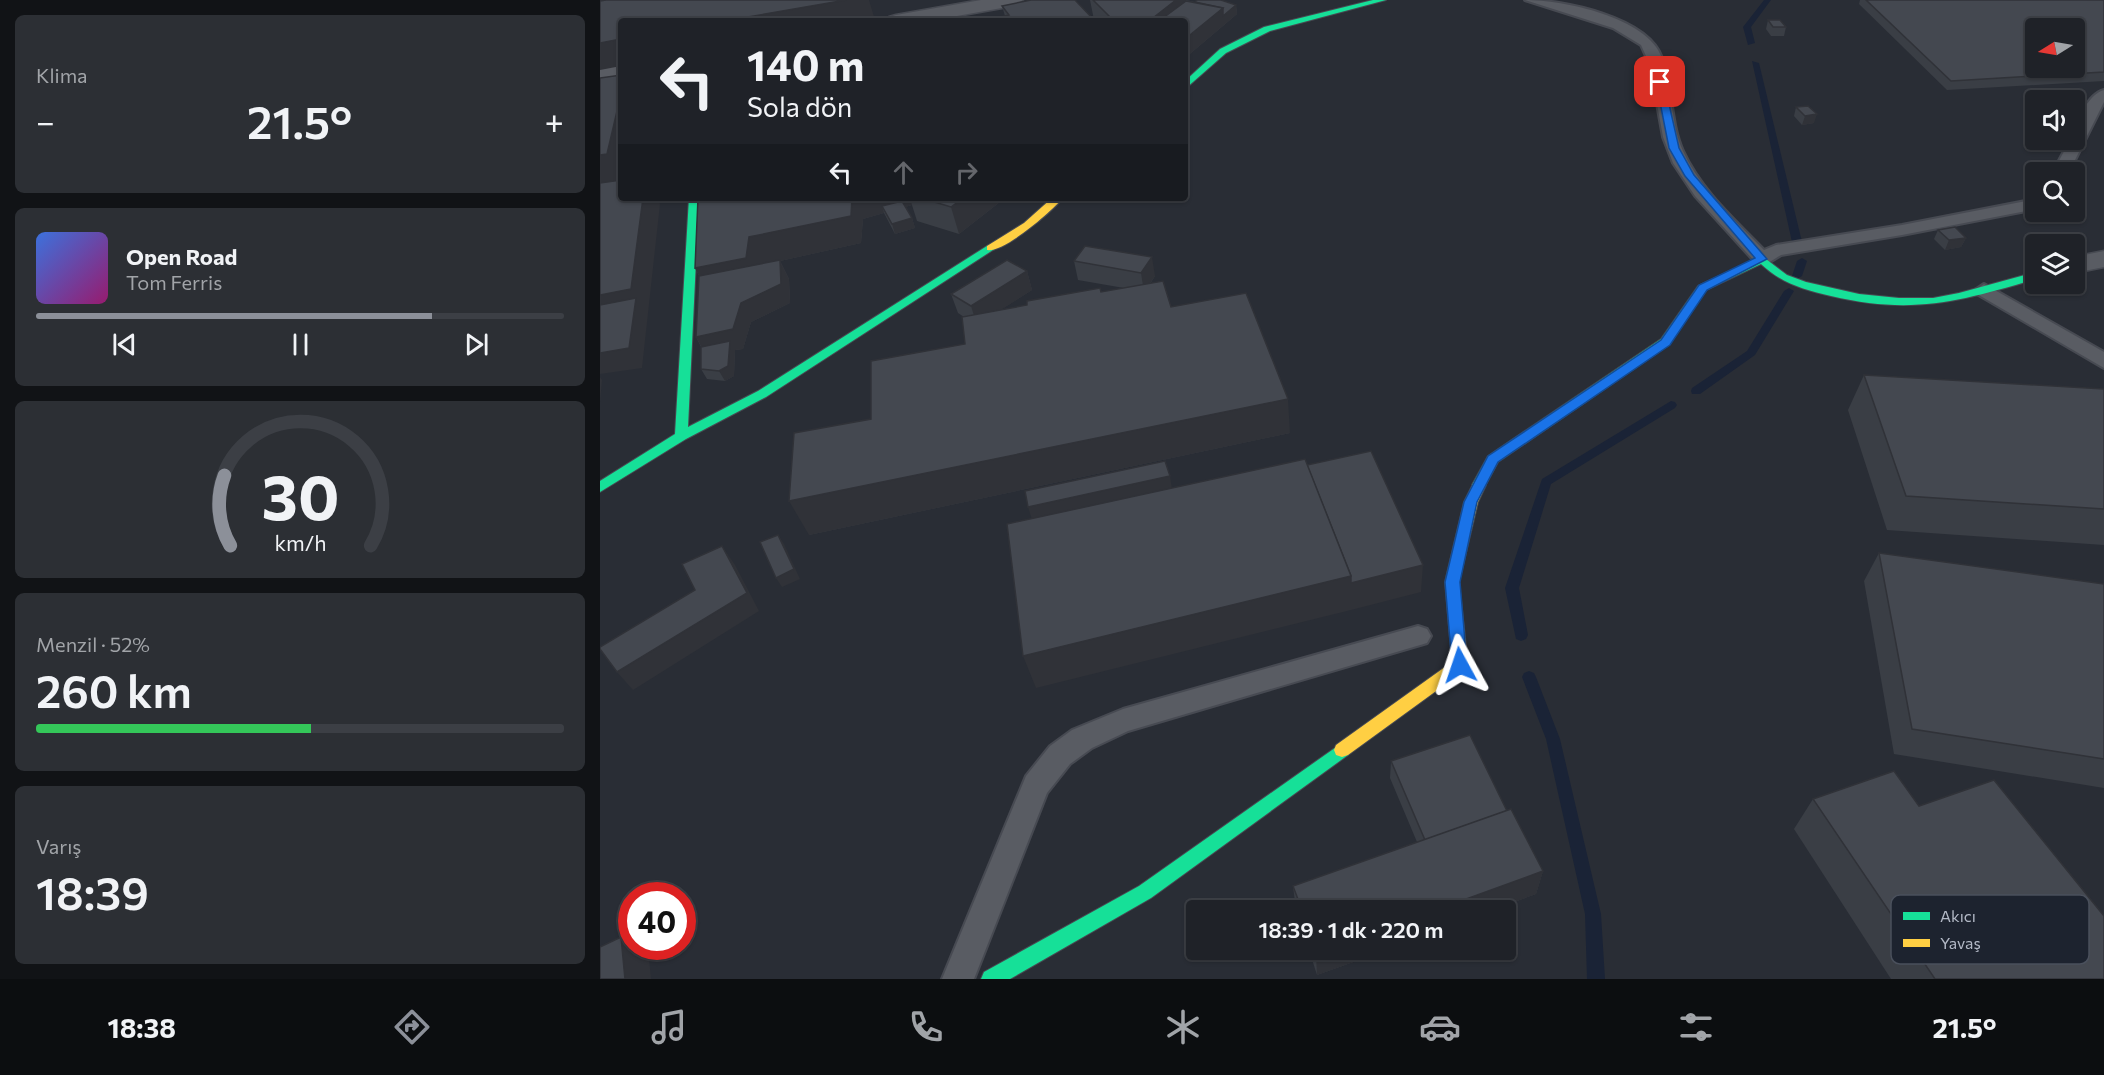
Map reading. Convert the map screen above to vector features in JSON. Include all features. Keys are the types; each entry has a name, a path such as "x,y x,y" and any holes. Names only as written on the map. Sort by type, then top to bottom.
{"street":[{"path":"913,18 1014,0"},
{"path":"1188,83 1223,51 1268,29 1382,0"},
{"path":"600,74 618,71"},
{"path":"681,436 694,201"},
{"path":"600,487 681,436 762,394 1028,225 1056,201"},
{"path":"992,979 1145,892 1460,665 1452,582 1471,502 1493,459 1665,342 1702,288 1762,259 1786,278 1829,290 1872,297 1930,301 1984,290 2025,278"},
{"path":"2085,264 2104,260"}],"lane":[{"path":"1532,0 1620,26 1648,45 1655,59 1674,148 1690,176 1762,259 1776,250 1902,230 2025,206"},
{"path":"2066,162 2097,101 2104,94"},
{"path":"1984,290 2104,361"},
{"path":"958,979 1036,785 1060,754 1082,739 1123,721 1418,636"}],"building":[{"path":"846,0 742,18 618,18 618,40 600,43 600,1"},
{"path":"1031,0 1075,0 1092,18 996,18 1009,15 1002,6"},
{"path":"1093,0 1176,0 1153,18 1111,18"},
{"path":"1197,0 1221,0 1236,5 1223,16 1223,8 1195,2"},
{"path":"1866,0 2104,0 2104,72 2085,73 2085,18 2025,18 2025,77 1951,81"},
{"path":"1186,1 1223,8 1188,37 1188,18 1163,18"},
{"path":"1768,20 1780,20 1786,27 1773,27"},
{"path":"618,75 618,107 607,154 600,155 600,78"},
{"path":"1808,106 1817,114 1805,116 1796,107"},
{"path":"618,180 618,201 643,201 631,289 600,295 600,183"},
{"path":"698,201 852,201 851,216 749,237 746,258 695,268"},
{"path":"902,201 912,218 892,224 882,206"},
{"path":"931,201 959,201 951,207"},
{"path":"1955,227 1966,238 1949,240 1938,230"},
{"path":"1085,246 1152,257 1141,273 1074,261"},
{"path":"780,260 781,284 741,303 733,329 696,337 699,276"},
{"path":"1007,260 1027,271 971,306 951,294"},
{"path":"1163,281 1171,307 1246,293 1288,399 789,501 794,433 871,419 871,361 965,344 962,317 1027,305 1027,301 1100,288 1101,292"},
{"path":"636,298 629,348 600,353 600,305"},
{"path":"730,341 728,366 719,371 701,369 701,347"},
{"path":"1864,375 2104,389 2104,509 1906,496"},
{"path":"1371,451 1423,565 1351,583 1351,576 1307,465"},
{"path":"1305,459 1351,576 1023,656 1007,524"},
{"path":"1165,461 1170,476 1028,507 1025,491"},
{"path":"778,535 794,569 776,578 760,542"},
{"path":"722,546 747,593 617,672 600,647 695,590 682,564"},
{"path":"1879,553 2104,584 2104,759 1912,729"},
{"path":"1470,735 1507,811 1425,840 1391,761"},
{"path":"1894,771 1919,806 1994,780 2087,895 1891,895 1891,914 1813,799"},
{"path":"1511,809 1543,871 1463,900 1298,900 1293,886"},
{"path":"2089,897 2104,916 2104,979 1935,979 1925,964 2089,964"},
{"path":"618,938 618,960 623,960 625,979 600,979 600,947"}],"waterway":[{"path":"1751,43 1747,27 1768,0"},
{"path":"1755,63 1797,242"},
{"path":"1797,276 1802,261"},
{"path":"1696,391 1751,353 1789,291"},
{"path":"1521,635 1512,588 1546,482 1671,405"},
{"path":"1529,677 1553,739 1593,914 1596,979"}],"traffic: fast":[{"path":"1188,83 1223,51 1267,29 1382,0"},
{"path":"681,436 694,201"},
{"path":"600,487 681,436 762,394 991,248"},
{"path":"1479,485 1493,459 1665,342 1702,288 1762,259 1780,275 1802,285 1859,298 1899,302 1933,301 1959,297 2025,278"},
{"path":"991,979 1145,892 1342,750"}],"traffic: slow":[{"path":"991,248 1028,225 1055,201"},
{"path":"1342,750 1460,665 1452,582 1471,502 1479,485"}],"route":[{"path":"1460,665 1452,582 1471,502 1493,459 1665,342 1702,288 1762,259 1690,176 1674,148 1660,82"}]}
